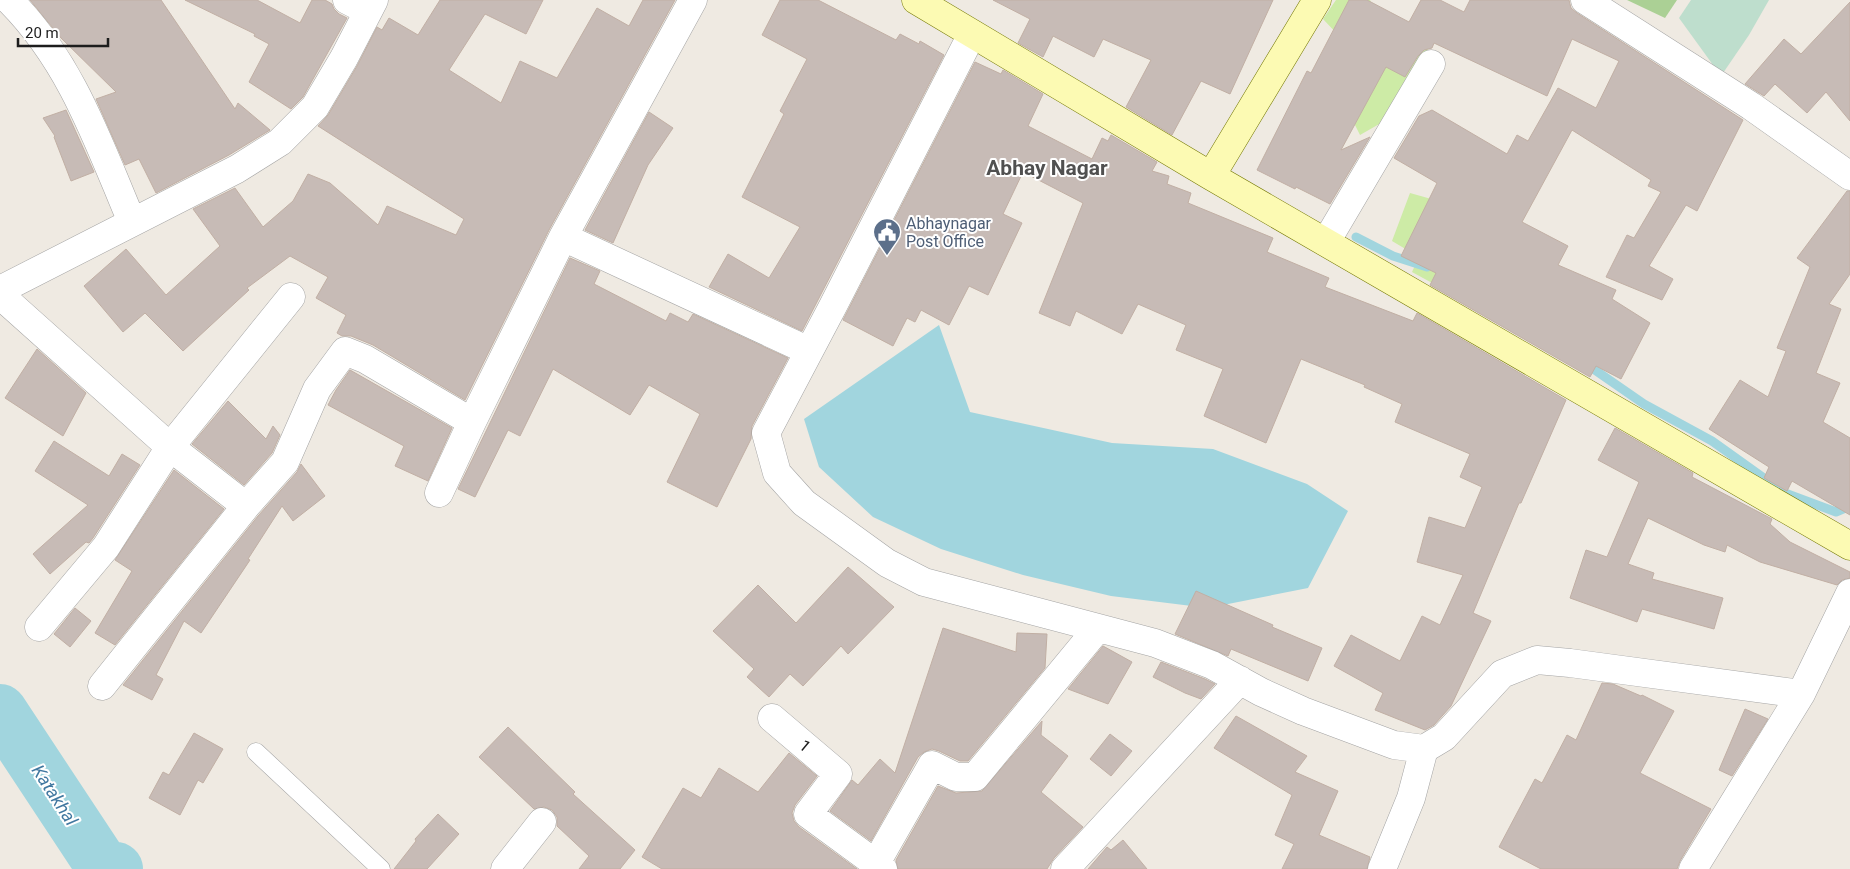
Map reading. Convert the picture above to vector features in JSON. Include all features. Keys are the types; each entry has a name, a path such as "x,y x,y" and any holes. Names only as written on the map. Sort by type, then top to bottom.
{"street":[{"path":"9,0 50,47 66,74 82,106 132,222"},
{"path":"439,493 563,237 693,0"},
{"path":"916,0 1210,176 1850,546"},
{"path":"1210,176 1317,0"},
{"path":"1585,0 1751,106 1850,176"},
{"path":"0,290 238,169 280,142 315,107 344,58 363,4"},
{"path":"972,34 766,433 777,473 804,503 887,563 924,582 1155,643 1212,665 1303,711 1394,745 1424,750"},
{"path":"1326,242 1431,64"},
{"path":"563,237 809,351"},
{"path":"0,295 170,447 246,506"},
{"path":"40,627 106,547 170,447 291,297"},
{"path":"102,686 246,506 285,462 317,389 345,351 365,359 472,422"},
{"path":"1693,869 1801,694 1850,594"},
{"path":"879,866 932,765 956,776 975,777 1098,628"},
{"path":"1382,869 1411,798 1424,750 1444,737 1502,674 1537,660 1801,694"},
{"path":"1065,869 1240,680"},
{"name":"1","path":"772,718 838,774 808,814 879,866"},
{"path":"505,869 542,822"}],"lane":[{"path":"256,752 381,869"}],"green space":[{"path":"1336,0 1370,0 1384,32 1404,50 1438,9 1426,58 1395,115 1360,135 1348,111 1377,76 1323,19"},
{"path":"1627,0 1677,0 1665,18"},
{"path":"1691,0 1769,0 1749,35 1721,76 1679,18"},
{"path":"1410,193 1442,202 1445,290 1412,272 1419,257 1392,241"}],"water":[{"path":"939,325 970,412 1112,443 1213,449 1307,484 1348,511 1308,588 1208,608 1111,596 1023,575 941,549 873,517 819,467 804,419"}],"building":[{"path":"30,0 161,0 235,109 238,103 270,130 229,155 156,193 139,159 125,165 96,99 116,92 61,38"},
{"path":"185,0 257,0 300,23 312,0 325,0 332,4 339,14 347,18 303,97 291,109 249,82 269,44 254,36 255,34"},
{"path":"440,0 543,0 526,34 485,14 449,70 501,103 520,61 557,78 597,8 629,26 643,0 675,0 549,230 465,400 373,345 351,336 342,336 337,333 346,315 316,298 328,277 290,256 247,288 249,290 183,351 145,313 123,332 84,286 126,249 166,295 220,246 193,209 235,188 263,227 293,201 308,174 330,183 378,225 387,206 456,235 464,219 318,126 328,115 377,27 382,30 389,18 418,35"},
{"path":"780,0 818,0 896,40 900,34 919,44 920,41 944,55 802,331 709,287 728,254 769,278 800,227 742,197 784,114 780,111 807,59 762,35"},
{"path":"993,0 1273,0 1230,94 1201,81 1172,135 1126,107 1151,60 1103,39 1094,57 1053,36 1043,57 1018,43 1030,19"},
{"path":"1349,0 1367,0 1409,22 1421,0 1440,0 1464,12 1470,0 1569,0 1571,8 1577,13 1743,120 1697,211 1686,205 1649,266 1673,279 1662,300 1606,277 1627,235 1634,238 1661,192 1648,186 1651,180 1572,130 1522,222 1568,246 1558,265 1616,290 1612,299 1650,323 1621,379 1596,366 1590,377 1430,285 1436,273 1401,256 1437,183 1394,158 1419,116 1432,110 1507,154 1517,135 1528,141 1558,88 1596,108 1619,61 1572,39 1547,96 1434,43 1432,48 1424,50 1418,56 1405,77 1386,67 1341,150 1370,137 1330,204 1257,170 1307,71 1311,73"},
{"path":"1850,2 1850,121 1826,92 1807,113 1775,84 1764,96 1745,84 1784,39 1801,54"},
{"path":"975,62 1001,74 1003,70 1043,94 1028,126 1092,159 1102,138 1108,141 1111,135 1157,162 1152,171 1169,176 1167,184 1191,193 1188,203 1273,238 1267,252 1329,278 1325,287 1413,321 1417,313 1566,400 1521,503 1519,503 1473,613 1491,621 1451,706 1434,725 1425,730 1375,710 1383,693 1334,666 1351,635 1400,661 1422,616 1440,625 1463,575 1417,562 1429,517 1465,528 1482,487 1460,477 1470,454 1395,422 1402,404 1364,387 1365,385 1301,359 1266,443 1204,416 1223,369 1176,350 1186,325 1138,304 1122,334 1076,311 1070,326 1039,313 1083,203 1023,172 1003,214 1022,223 988,295 969,286 949,325 921,310 915,322 907,318 893,346 843,320"},
{"path":"66,110 94,172 71,181 55,136 43,118"},
{"path":"649,112 673,128 648,165 613,243 585,230"},
{"path":"1847,191 1850,191 1850,274 1829,304 1841,309 1816,373 1840,383 1823,422 1850,438 1850,515 1792,481 1787,491 1764,478 1769,467 1709,429 1740,380 1768,397 1786,351 1777,348 1810,267 1797,258"},
{"path":"570,258 600,271 594,284 666,321 670,313 688,322 693,314 788,358 752,426 751,439 717,507 667,482 700,414 649,385 630,415 553,369 520,436 508,430 475,497 458,489"},
{"path":"37,349 86,393 63,436 5,398"},
{"path":"350,370 452,428 428,481 395,466 404,446 328,405"},
{"path":"228,401 266,439 273,426 280,435 272,453 244,485 192,444"},
{"path":"1615,428 1693,473 1692,477 1772,519 1770,524 1790,542 1850,572 1850,578 1842,580 1837,585 1760,562 1727,545 1725,552 1704,545 1648,518 1628,564 1654,573 1652,579 1723,598 1714,629 1642,609 1637,622 1570,598 1586,550 1607,557 1639,482 1598,460"},
{"path":"54,441 109,476 122,454 140,465 89,543 86,542 50,574 33,554 88,505 35,471"},
{"path":"301,464 325,496 293,521 282,506 248,559 250,560 201,633 184,621 156,675 163,679 152,700 123,685 258,516 297,472"},
{"path":"174,470 224,509 115,645 95,633 132,571 115,560"},
{"path":"848,567 894,607 848,654 841,646 803,686 790,674 769,697 747,677 754,669 713,631 758,585 796,623"},
{"path":"1196,591 1322,648 1308,681 1231,649 1228,656 1175,634"},
{"path":"75,608 91,621 70,647 54,634"},
{"path":"943,628 1016,652 1017,633 1047,634 1045,668 968,761 960,761 932,749 918,757 871,841 830,811 852,780 858,785 880,759 895,773"},
{"path":"1103,646 1132,662 1108,704 1068,689"},
{"path":"1161,662 1215,684 1201,699 1185,693 1153,677"},
{"path":"1602,683 1613,684 1642,695 1674,711 1640,773 1711,809 1677,869 1541,869 1499,847 1535,779 1542,783 1567,735 1576,740"},
{"path":"1745,709 1768,719 1732,776 1719,770"},
{"path":"1236,716 1307,756 1295,772 1338,791 1319,835 1370,857 1367,869 1282,869 1294,844 1275,835 1292,795 1214,748"},
{"path":"1042,721 1041,735 1068,756 1041,792 1083,827 1054,858 1047,869 898,869 896,860 938,786 956,793 982,791"},
{"path":"508,727 575,792 573,794 635,850 620,869 579,869 589,856 557,826 557,817 552,810 544,807 534,809 479,757"},
{"path":"194,733 223,749 203,783 198,780 180,815 149,798 163,772 169,775"},
{"path":"1110,734 1132,751 1111,776 1090,759"},
{"path":"789,753 817,776 795,805 792,813 794,821 799,827 857,869 662,869 642,857 683,788 701,798 719,768 758,792"},
{"path":"438,814 459,834 427,869 394,869 416,841 415,839"},
{"path":"1123,840 1147,869 1088,869 1107,847 1111,850"}],"waterway":[{"path":"1356,237 1393,256 1427,267"},
{"path":"1583,364 1592,368 1644,404 1712,441 1785,493 1836,512 1850,506"},
{"name":"Katakhal","path":"0,711 103,867 116,869"}],"place":[{"name":"Abhaynagar Post Office","path":"887,256"}],"district":[{"name":"Abhay Nagar","path":"1047,168"}]}
